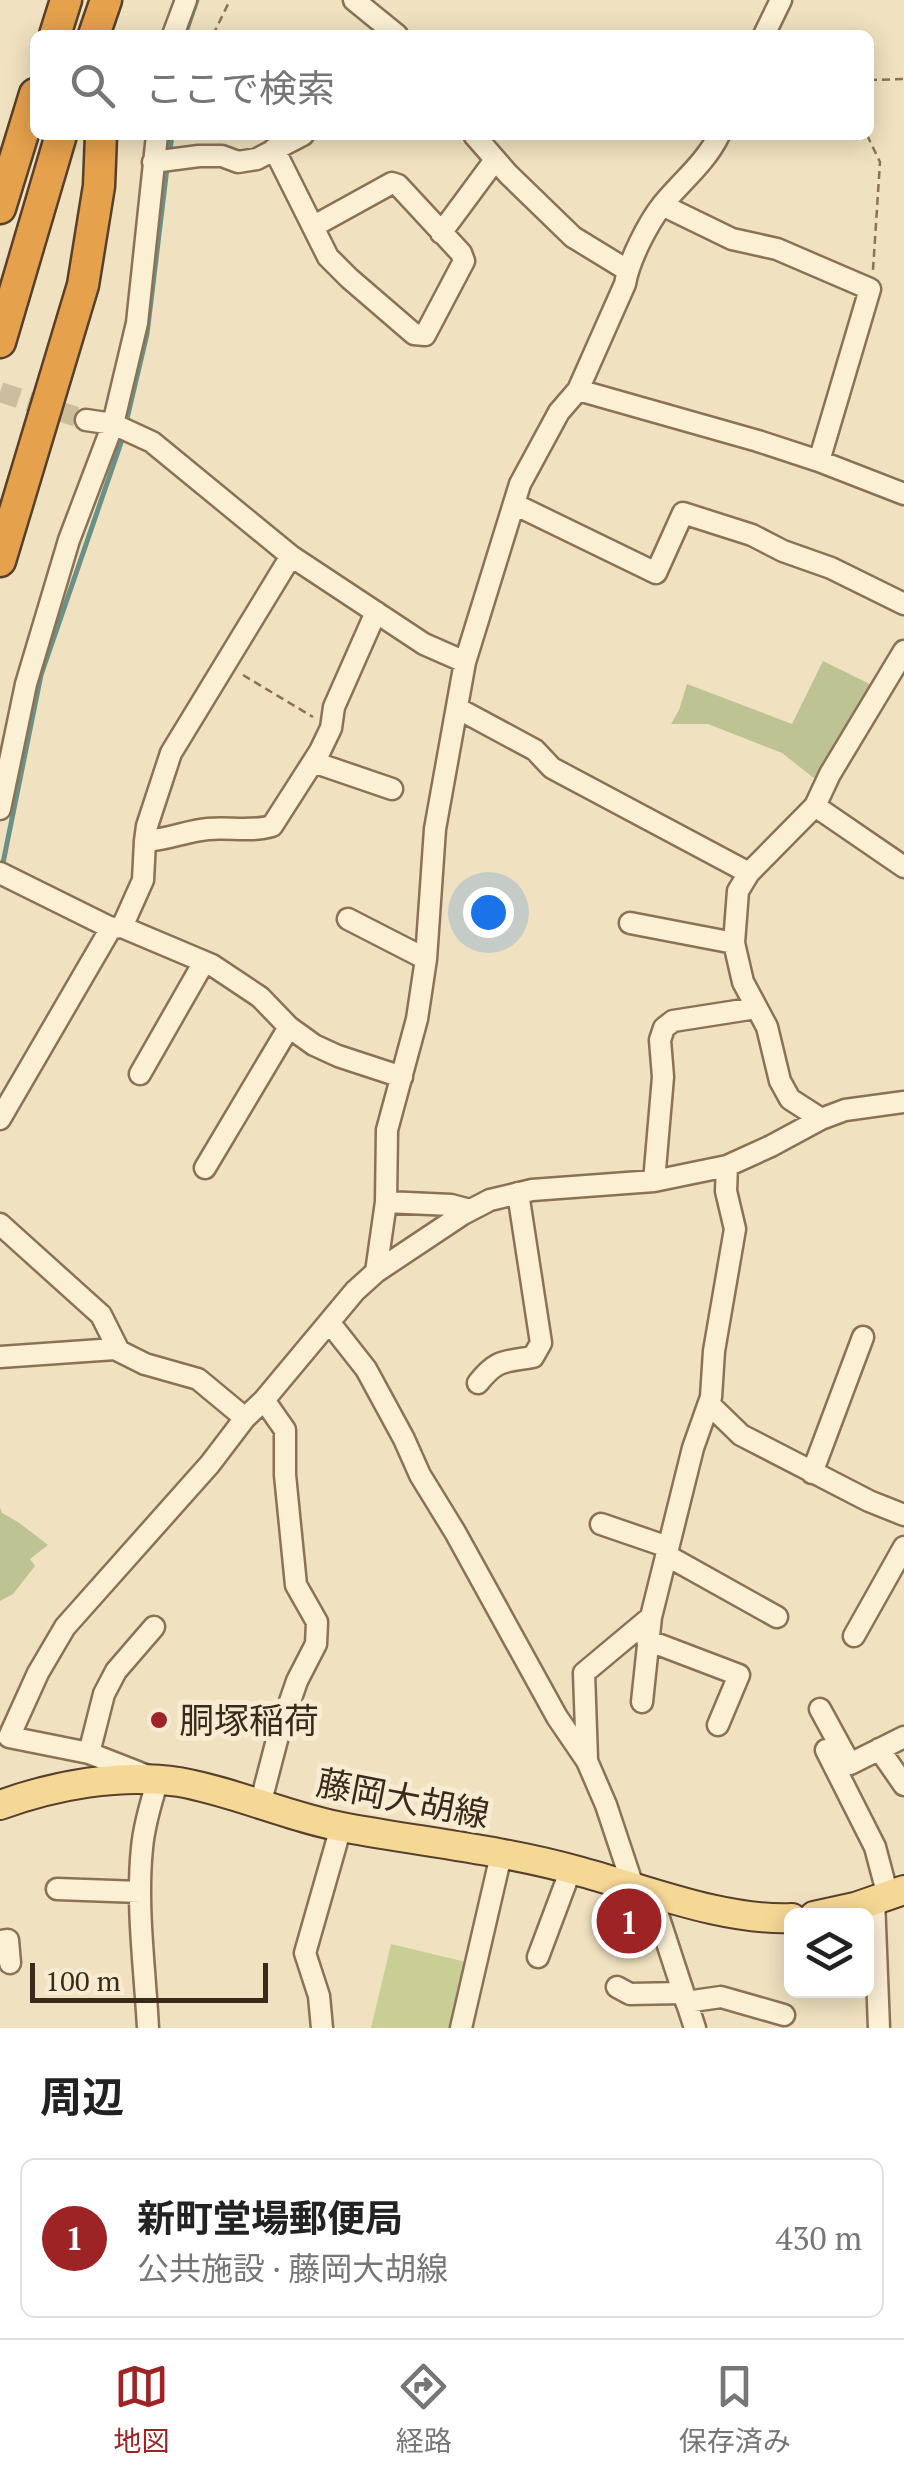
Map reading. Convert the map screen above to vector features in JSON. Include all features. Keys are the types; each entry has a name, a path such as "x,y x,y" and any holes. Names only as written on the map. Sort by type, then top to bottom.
{"highway":[{"path":"56,30 66,0"},
{"path":"96,30 106,0"},
{"path":"0,208 30,110"},
{"path":"0,342 59,140"},
{"path":"0,560 83,285 97,201 101,140"}],"main road":[{"name":"藤岡大胡線","path":"0,1806 73,1786 158,1780 199,1787 341,1827 572,1869 728,1912 784,1918"},
{"path":"843,1908 889,1895"}],"street":[{"path":"175,30 186,0"},
{"path":"354,0 391,30"},
{"path":"767,30 782,0"},
{"path":"0,809 31,666 69,540 121,428 164,161 159,140"},
{"path":"164,161 222,156 238,162 256,159 293,140"},
{"path":"478,140 573,237 627,270"},
{"path":"376,1272 386,1202 387,1130 418,1019 435,829 465,662 520,484 559,412 578,390 627,270 662,205 716,140"},
{"path":"274,149 328,258 414,334 425,335 464,262 398,185 392,184 314,226"},
{"path":"441,232 495,160"},
{"path":"662,205 732,239 777,249 870,289 819,460"},
{"path":"578,390 819,460 904,494"},
{"path":"86,420 121,428 152,442 291,556 424,644 465,662"},
{"path":"514,504 656,572 684,512 752,534 904,604"},
{"path":"0,1119 142,880 147,826 171,754 291,556"},
{"path":"144,841 201,830 272,826 331,728 334,707 376,612"},
{"path":"822,1119 790,1100 780,1081 767,1026 743,982 734,944 738,890 749,873 816,806 830,774 904,651"},
{"path":"457,708 535,750 552,768 749,873"},
{"path":"312,762 392,789"},
{"path":"816,806 904,867"},
{"path":"0,873 204,962 260,998 314,1045 402,1077"},
{"path":"348,919 426,959"},
{"path":"630,924 734,944"},
{"path":"140,1074 204,962"},
{"path":"654,1181 663,1078 660,1040 664,1028 674,1021 756,1008"},
{"path":"205,1168 289,1026"},
{"path":"148,2028 140,1892 142,1846 158,1780 90,1753 5,1738 64,1627 210,1464 244,1418 264,1400 354,1291 470,1210 490,1200 532,1190 654,1181 727,1166 845,1110 904,1104"},
{"path":"642,1702 650,1618 693,1448 711,1397 714,1351 735,1229 726,1192 727,1166"},
{"path":"478,1383 489,1368 501,1362 532,1357 540,1343 518,1193"},
{"path":"386,1202 451,1205 470,1210"},
{"path":"0,1224 101,1315 118,1351"},
{"path":"329,1322 366,1369 420,1476 557,1717 587,1761 642,1888 694,2028"},
{"path":"812,1473 863,1336"},
{"path":"0,1357 115,1349 146,1364 198,1379 244,1418"},
{"path":"260,1805 297,1681 316,1644 317,1622 296,1585 285,1475 285,1430 264,1400"},
{"path":"709,1404 741,1435 904,1515"},
{"path":"601,1524 667,1551 777,1616"},
{"path":"854,1636 904,1547"},
{"path":"587,1761 584,1672 650,1618"},
{"path":"90,1753 110,1682 154,1627"},
{"path":"647,1640 739,1675 718,1725"},
{"path":"820,1708 850,1764 904,1737"},
{"path":"880,1749 904,1785"},
{"path":"826,1750 874,1847 889,1895 879,2028"},
{"path":"322,2028 319,1996 305,1953 341,1827"},
{"path":"461,2028 501,1855"},
{"path":"538,1957 572,1869"},
{"path":"56,1889 140,1892"},
{"path":"0,1940 8,1940 10,1963"},
{"path":"618,1987 630,1994 721,1998 784,2016"}],"path":[{"path":"215,30 230,0"},
{"path":"874,80 904,78"},
{"path":"869,140 880,162 870,289"},
{"path":"225,664 331,728"}],"green space":[{"path":"823,661 878,688 820,783 782,753 708,724 671,724 687,684 792,724"},
{"path":"0,1507 2,1513 48,1545 30,1559 35,1566 13,1594 0,1601"},
{"path":"391,1944 470,1963 455,2028 371,2028"}],"waterway":[{"path":"187,30 197,0"},
{"path":"169,157 171,140"},
{"path":"126,423 147,334 167,168"},
{"path":"2,868 41,675 124,434"}],"tunnel":[{"path":"0,392 86,420"}],"place":[{"name":"胴塚稲荷","path":"159,1720"},
{"name":"新町堂場郵便局","path":"629,1921"}]}
